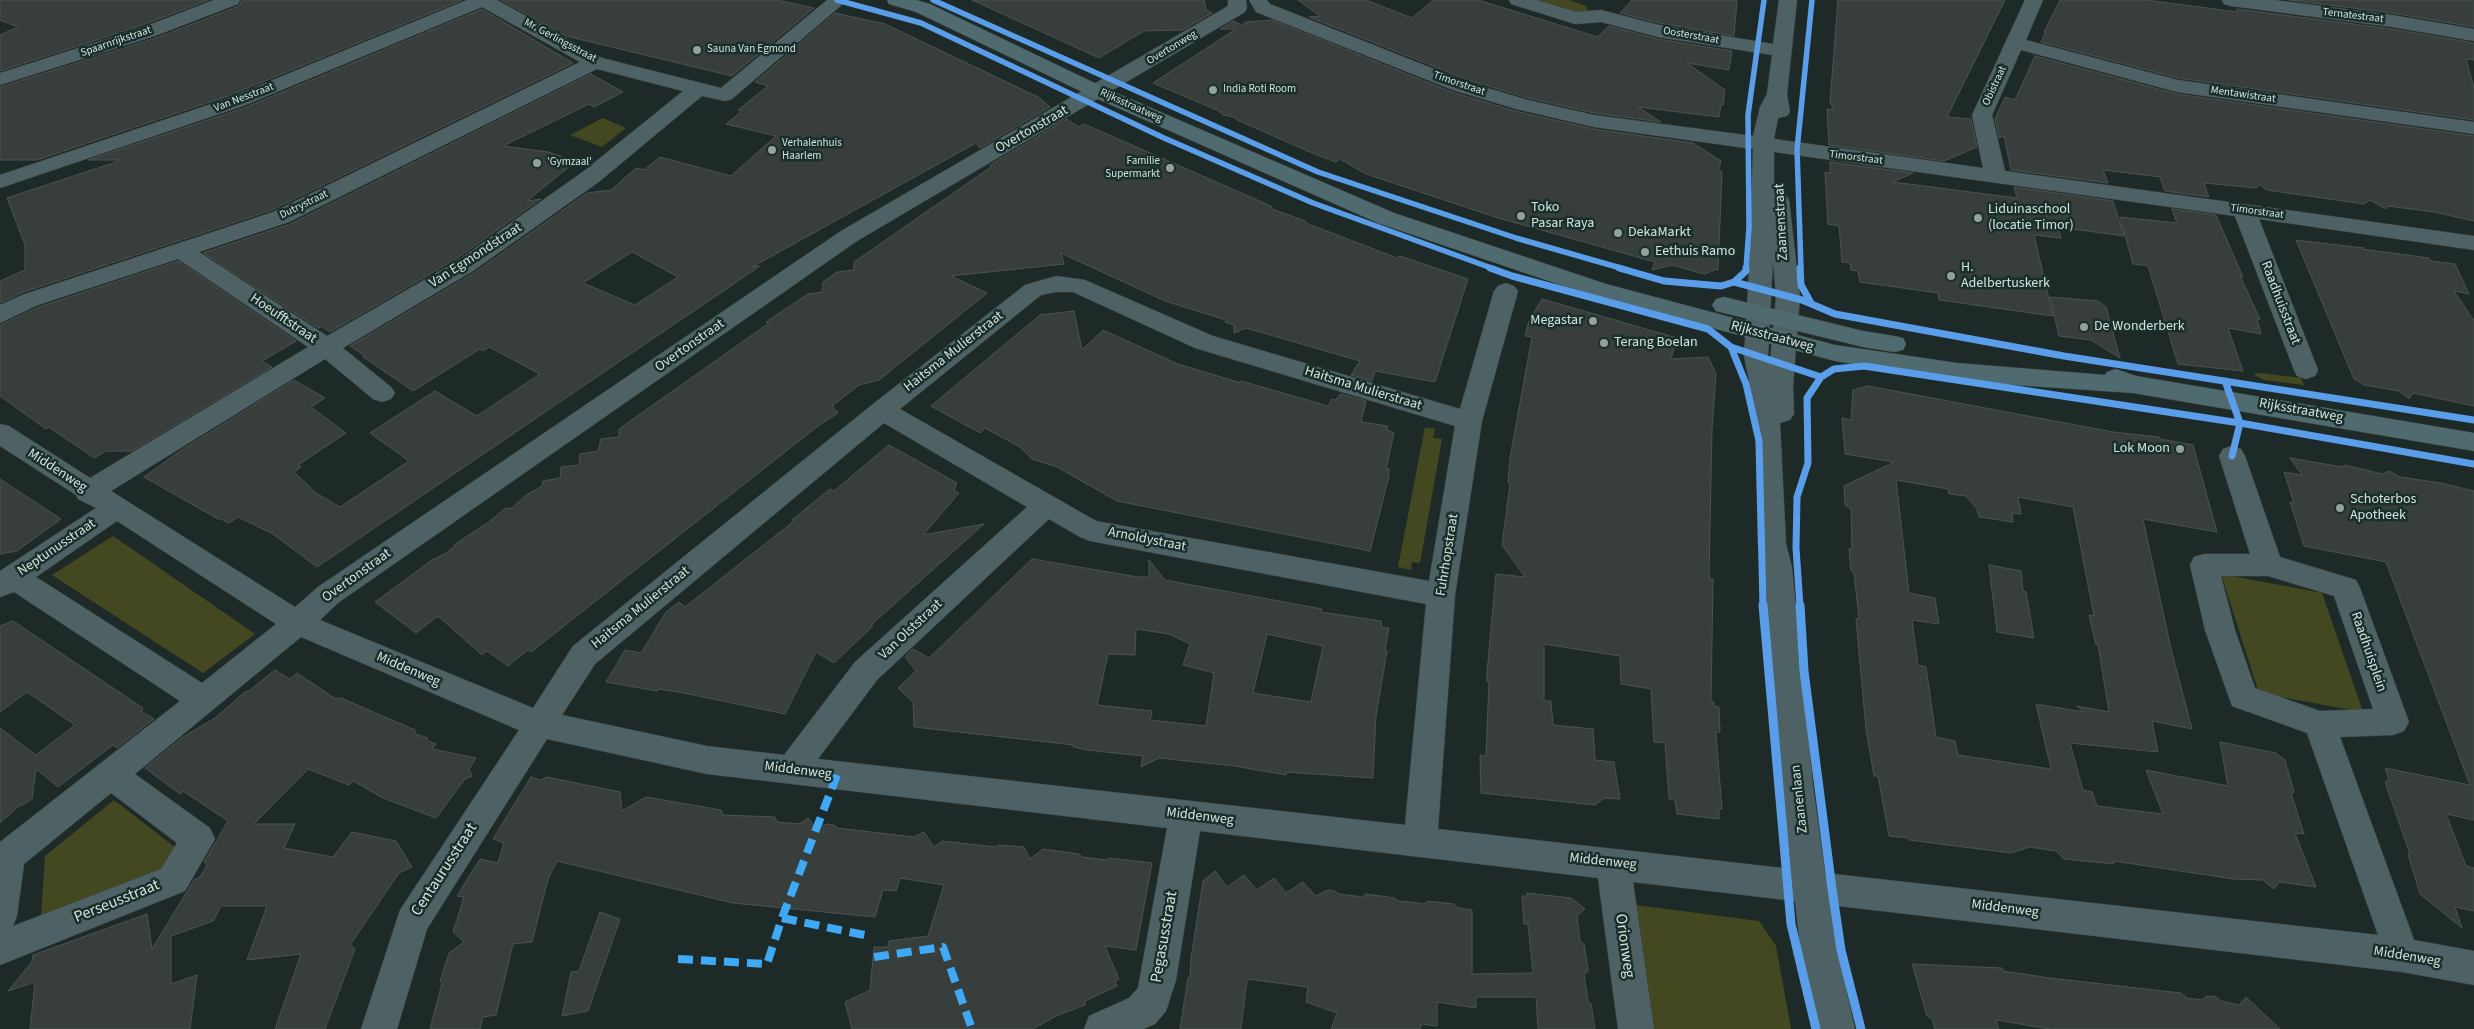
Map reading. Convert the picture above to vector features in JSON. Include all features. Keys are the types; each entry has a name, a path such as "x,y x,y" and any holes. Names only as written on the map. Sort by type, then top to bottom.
{"main road":[{"name":"Rijksstraatweg","path":"896,0 923,8 1098,92 1386,218 1598,290 1785,330 1835,353 1956,372 2110,384 2133,384 2472,442"}],"street":[{"name":"Spaarnrijkstraat","path":"0,79 148,32 231,0"},
{"name":"Mr. Gerlingsstraat","path":"483,0 595,62 698,89"},
{"name":"Van Nesstraat","path":"0,182 236,102 483,0"},
{"name":"Overtonweg","path":"1098,92 1238,8 1237,0"},
{"name":"Timorstraat","path":"1258,0 1263,8 1460,86 1594,121 2474,243"},
{"name":"Oosterstraat","path":"1518,0 1575,18 1601,16 1658,30 1782,51"},
{"path":"1587,0 1599,4 1601,16"},
{"name":"Zaanenstraat","path":"1758,323 1763,193 1773,146 1782,133 1777,94 1788,0"},
{"name":"Obistraat","path":"1995,176 1982,115 2034,0"},
{"name":"Ternatestraat","path":"2232,0 2474,34"},
{"path":"698,89 725,94 836,3"},
{"name":"Mentawistraat","path":"2015,43 2177,86 2474,128"},
{"name":"Dutrystraat","path":"0,315 30,300 281,217 595,62"},
{"name":"Van Egmondstraat","path":"88,492 326,347 465,266 592,176 698,89"},
{"name":"Overtonstraat","path":"296,623 328,595 849,236 1098,92"},
{"name":"Zaanenstraat","path":"1763,193 1788,296 1785,330"},
{"name":"Raadhuisstraat","path":"2244,210 2306,370"},
{"name":"Hoeufftstraat","path":"180,250 326,347 382,393"},
{"name":"Haitsma Mulierstraat","path":"539,724 584,655 882,410 1033,290 1056,284 1077,285 1204,342 1469,422"},
{"name":"Fuhrhopstraat","path":"1420,842 1441,595 1469,422 1506,291"},
{"name":"Zaanenlaan","path":"1758,323 1756,356 1763,385 1769,442 1772,544 1778,567 1797,786 1818,945 1837,1029"},
{"name":"Zaanenlaan","path":"1778,567 1783,546 1780,386 1785,330"},
{"name":"Arnoldystraat","path":"882,410 1090,530 1441,595"},
{"name":"Middenweg","path":"0,434 88,492 296,623 539,724 707,760 2402,955 2474,968"},
{"path":"2232,456 2268,566"},
{"name":"Van Olststraat","path":"792,770 866,671 1047,505"},
{"name":"Neptunusstraat","path":"7,582 115,509"},
{"name":"Raadhuisplein","path":"2204,564 2268,566 2346,588 2393,722 2320,724 2243,697 2220,630 2204,564"},
{"path":"7,582 203,700"},
{"path":"0,916 8,856 296,623"},
{"name":"Centaurusstraat","path":"379,1029 412,922 539,724"},
{"path":"2320,724 2402,955"},
{"name":"Perseusstraat","path":"0,948 173,880 198,839 110,774"},
{"name":"Pegasusstraat","path":"1102,1029 1142,1010 1153,998 1158,980 1186,815"},
{"name":"Orionweg","path":"1613,864 1636,1029"}],"green space":[{"path":"1537,0 1569,0 1586,6 1588,10 1584,13 1576,13"},
{"path":"603,118 626,128 602,147 570,135"},
{"path":"2261,373 2301,378 2304,385 2264,380 2253,374"},
{"path":"1425,427 1435,429 1433,438 1442,439 1420,563 1412,562 1411,570 1398,567"},
{"path":"113,536 255,634 203,673 52,575"},
{"path":"2221,574 2322,593 2363,712 2259,693"},
{"path":"114,800 176,848 161,871 41,917 45,856"},
{"path":"1635,905 1759,921 1776,946 1791,1029 1651,1029"}],"building":[{"path":"0,0 209,0 140,26 0,71 0,35 18,27 0,20"},
{"path":"242,0 462,0 228,96 37,160 0,160 0,87 156,38 239,6"},
{"path":"501,0 777,0 814,8 732,76 566,36"},
{"path":"972,0 1204,0 1206,10 1212,13 1183,30 1144,31 1099,58"},
{"path":"1298,0 1366,0 1412,18 1433,0 1478,0 1598,37 1609,26 1658,39 1732,51 1729,70 1687,63 1725,90 1723,105 1721,105 1719,117 1638,107 1661,122 1594,113 1528,98 1468,80 1309,17 1320,16"},
{"path":"1632,0 1737,0 1734,36 1659,23 1620,13"},
{"path":"1838,0 2005,0 1947,117 1971,119 1977,147 1944,161 1829,145 1827,109 1834,110 1830,102"},
{"path":"2060,0 2146,0 2238,12 2237,9 2392,29 2474,43 2474,60 2466,59 2474,88 2474,120 2178,78 2041,42"},
{"path":"2289,0 2474,0 2474,27 2392,13"},
{"path":"482,9 573,63 272,210 21,293 0,303 0,281 25,270 25,245 7,198 122,160 88,160 244,108"},
{"path":"835,13 885,24 1038,97 1050,107 980,148 976,143 752,267 760,266 317,567 273,534 238,517 229,523 218,519 144,477 180,451 294,380 325,398 311,407 346,433 298,465 301,467 294,472 316,493 340,507 409,461 370,433 435,391 477,416 540,374 489,347 483,351 480,349 413,391 350,346 474,273 587,193 611,190 636,168 644,170 660,157 731,176 776,136 726,124 742,111 738,110 768,86 755,82","holes":["632,252 678,277 635,305 583,283"]},
{"path":"1272,20 1452,92 1515,111 1594,129 1693,143 1721,161 1719,169 1722,172 1718,269 1704,274 1672,265 1652,270 1655,262 1495,217 1366,174 1340,159 1336,162 1312,153 1234,117 1223,115 1219,111 1153,83 1236,29 1220,29 1233,21 1242,25 1246,22"},
{"path":"2035,56 2177,94 2474,136 2474,221 2434,212 2388,206 2386,209 2370,200 2364,204 2267,190 2260,185 2256,188 2204,183 2209,197 2165,191 2160,177 2103,170 2108,183 2011,170 2004,136 1999,138 1995,119 2005,97 2015,100"},
{"path":"591,74 623,92 594,107 589,104 503,146 548,152 576,161 527,201 541,199 456,259 330,332 321,326 318,328 203,253 290,224"},
{"path":"1067,119 1078,127 1084,124 1306,223 1397,258 1400,256 1468,279 1435,382 1375,371 1372,381 1351,375 1360,361 1246,328 1234,333 1234,325 1225,322 1226,320 1165,301 1061,253 1064,264 951,276 987,293 879,380 859,385 832,406 838,413 818,426 531,652 528,650 508,666 487,651 482,655 438,616 416,633 375,602 432,560 446,553 455,544 489,522 504,509 512,508 525,496 542,486 543,481 560,478 561,467 579,465 580,454 598,451 601,439 619,437 619,429 769,323 766,322 808,294 822,292 823,282 837,272 854,270 854,262 991,167 990,165"},
{"path":"1830,162 1913,173 1893,182 2017,198 2014,187 2113,201 2124,236 2058,227 2061,238 2034,235 2053,316 1939,300 1938,293 1860,282 1858,271 1851,270 1850,263 1842,262 1839,226 1828,224 1825,172 1830,173"},
{"path":"2172,209 2216,215 2243,277 2240,276 2260,319 2257,319 2261,334 2228,328 2243,371 2178,364 2148,266 2133,264 2120,217 2177,223"},
{"path":"2296,240 2364,248 2362,249 2429,258 2431,261 2455,264 2469,294 2454,291 2474,321 2474,406 2413,393 2409,399 2399,391 2364,385 2354,379"},
{"path":"178,261 296,341 262,361 272,367 132,451 106,451 94,458 49,427 46,429 0,396 0,325 39,307"},
{"name":"De Wonderberk","path":"2050,297 2098,301 2106,307 2120,358 2091,340 2059,336"},
{"path":"1542,299 1677,338 1671,359 1708,357 1716,374 1712,429 1709,575 1710,579 1713,579 1711,701 1714,702 1714,706 1719,707 1720,732 1716,732 1716,735 1722,809 1719,809 1719,819 1677,814 1675,800 1669,799 1665,743 1654,742 1651,689 1621,684 1620,656 1544,644 1544,701 1551,701 1553,725 1593,729 1595,760 1614,762 1620,799 1604,798 1595,805 1481,793 1480,755 1486,756 1489,682 1487,682 1487,673 1496,574 1525,577 1502,545 1510,484 1508,482 1510,458 1532,337 1525,336 1529,321"},
{"path":"1074,311 1082,350 1103,330 1178,364 1241,383 1241,381 1328,406 1332,399 1336,400 1340,394 1366,401 1361,422 1388,426 1386,429 1394,433 1386,469 1389,469 1389,476 1370,551 1117,501 1057,467 1032,459 1020,447 985,428 980,433 931,406 1040,315"},
{"path":"1868,386 2113,432 2159,437 2160,439 2193,445 2217,532 2143,519 2171,649 2192,729 2152,721 2158,752 2070,743 2083,790 2092,792 2097,806 2163,814 2146,770 2228,786 2220,742 2276,753 2285,760 2294,792 2291,793 2304,834 2295,833 2316,887 2279,882 2274,889 2263,880 2234,879 2113,861 2114,864 2064,859 2056,851 2030,847 2011,853 1889,836 1878,776 1874,776 1866,729 1856,619 1859,618 1854,573 1851,571 1849,549 1852,549 1851,509 1845,505 1844,486 1894,462 1845,454 1842,418 1851,420 1853,390","holes":["1896,480 1948,489 1949,494 1966,496 1977,509 1979,517 2013,522 2012,513 2021,514 2018,497 2073,507 2094,616 2089,615 2096,645 2098,645 2109,712 2077,706 2084,712 2036,704 2051,769 1958,755 1955,741 1936,737 1926,667 1918,665 1912,620 1939,624 1935,598 1909,593"]},
{"path":"889,445 957,483 954,490 959,493 923,535 984,524 871,625 873,626 834,663 816,652 785,714 684,693 659,689 657,691 606,682 625,650 641,653 666,612 679,602 685,607 794,521 792,520 830,489 834,491"},
{"path":"2290,458 2342,467 2345,465 2382,474 2389,471 2400,477 2441,483 2474,491 2474,820 2446,814 2466,866 2474,868 2474,911 2455,907 2462,928 2420,894 2408,854 2410,854 2385,782 2389,780 2385,768 2470,785 2386,562 2304,546 2290,502 2294,503 2284,472 2302,475"},
{"path":"0,479 61,519 17,551 0,554"},
{"path":"1032,559 1138,577 1149,577 1149,560 1165,580 1322,609 1321,612 1381,621 1382,628 1389,628 1376,716 1373,778 1286,772 1286,775 1234,766 1159,758 1141,767 1143,756 1087,750 1073,747 1074,745 914,727 913,702 898,688 916,671 905,657 913,649 929,658","holes":["1136,629 1169,634 1190,644 1183,665 1214,673 1206,726 1150,720 1152,711 1097,705 1108,654 1135,655","1267,634 1323,646 1311,702 1253,693"]},
{"path":"1989,565 2021,571 2023,591 2026,592 2034,638 1997,632"},
{"path":"13,621 143,708 141,711 154,719 117,748 113,745 58,787 36,769 32,799 20,805 0,823 0,728 36,755 75,725 27,692 0,712 0,626"},
{"path":"275,670 290,679 297,673 336,699 341,698 415,730 415,734 428,738 426,740 436,744 432,749 476,758 469,769 472,776 465,779 436,818 383,798 353,781 349,785 308,769 254,824 295,824 284,848 333,857 352,832 396,841 412,867 399,873 350,945 355,949 325,1029 275,1029 301,954 247,960 267,906 221,906 213,921 171,936 171,984 197,975 190,1029 30,1029 35,982 8,991 32,962 33,955 147,914 152,949 194,880 200,877 207,865 204,862 228,821 183,791 180,794 145,768 183,737 215,718 245,692 249,691"},
{"path":"531,777 541,780 547,777 620,792 622,811 646,797 721,810 723,815 775,817 777,822 799,824 808,818 816,828 827,824 834,825 837,828 914,837 924,832 934,847 942,841 996,847 999,845 1024,847 1030,859 1043,849 1079,854 1082,857 1152,863 1136,950 1105,946 1119,979 1115,982 1117,986 1085,1001 1085,1005 1056,1016 1033,1029 852,1029 845,1002 870,990 874,947 888,947 889,941 928,936 944,885 900,878 896,891 883,890 875,917 733,903 557,861 548,879 532,942 513,944 496,1015 483,1017 480,1029 430,1029 442,983 440,981 449,953 464,942 453,932 464,897 457,896 480,859 498,863 504,843 493,839"},
{"path":"1215,871 1227,887 1244,875 1257,890 1274,878 1286,893 1303,882 1316,896 1328,890 1339,894 1363,897 1366,894 1424,904 1428,901 1454,904 1458,908 1472,910 1472,974 1533,973 1528,924 1524,924 1522,896 1528,896 1527,893 1571,898 1585,909 1577,916 1580,941 1584,944 1588,971 1584,974 1588,1001 1591,1004 1595,1029 1538,1029 1536,997 1476,997 1476,1008 1437,1002 1437,1026 1421,1024 1420,1029 1331,1029 1337,1013 1306,1002 1308,987 1247,979 1241,1029 1180,1029 1188,978 1190,977 1191,958 1203,881"},
{"path":"600,912 620,919 588,1011 562,1016 571,972 579,971"},
{"path":"1912,964 2002,968 2003,971 2050,978 2181,993 2187,998 2202,1000 2207,996 2216,997 2221,1001 2239,1005 2246,997 2280,1029 2050,1029 1996,1020 1999,1029 1935,1029 1932,1019 1927,1016"}],"marked path":[{"path":"678,959 767,964 782,918 837,775"},
{"path":"782,918 869,936"},
{"path":"874,957 943,947 972,1029"}],"cycle path":[{"path":"837,0 921,23 1164,138 1313,203 1512,276 1708,329 1731,347 1821,377"},
{"path":"933,0 1318,172 1516,238 1664,281 1721,286 1734,282 1802,300 1835,314 2064,356 2474,420"},
{"path":"1734,282 1746,271 1749,227 1748,115 1764,0"},
{"path":"1811,303 1801,285 1797,150 1812,0"},
{"path":"1731,347 1746,384 1759,441 1763,608 1791,924 1816,1029"},
{"path":"1861,1029 1841,950 1832,889 1804,671 1796,548 1797,497 1808,463 1807,398 1821,377 1834,369 1864,366 2240,423 2474,464"},
{"path":"2225,381 2240,423 2232,456"}],"place":[{"name":"Sauna Van Egmond","path":"697,50"},
{"name":"India Roti Room","path":"1213,90"},
{"name":"Verhalenhuis Haarlem","path":"772,150"},
{"name":"'Gymzaal'","path":"537,163"},
{"name":"Familie Supermarkt","path":"1170,168"},
{"name":"Toko Pasar Raya","path":"1521,216"},
{"name":"Liduinaschool (locatie Timor)","path":"1978,218"},
{"name":"DekaMarkt","path":"1618,233"},
{"name":"Eethuis Ramo","path":"1645,252"},
{"name":"H. Adelbertuskerk","path":"1951,276"},
{"name":"Megastar","path":"1593,321"},
{"name":"De Wonderberk","path":"2084,327"},
{"name":"Terang Boelan","path":"1604,343"},
{"name":"Lok Moon","path":"2180,449"},
{"name":"Schoterbos Apotheek","path":"2340,508"}]}
